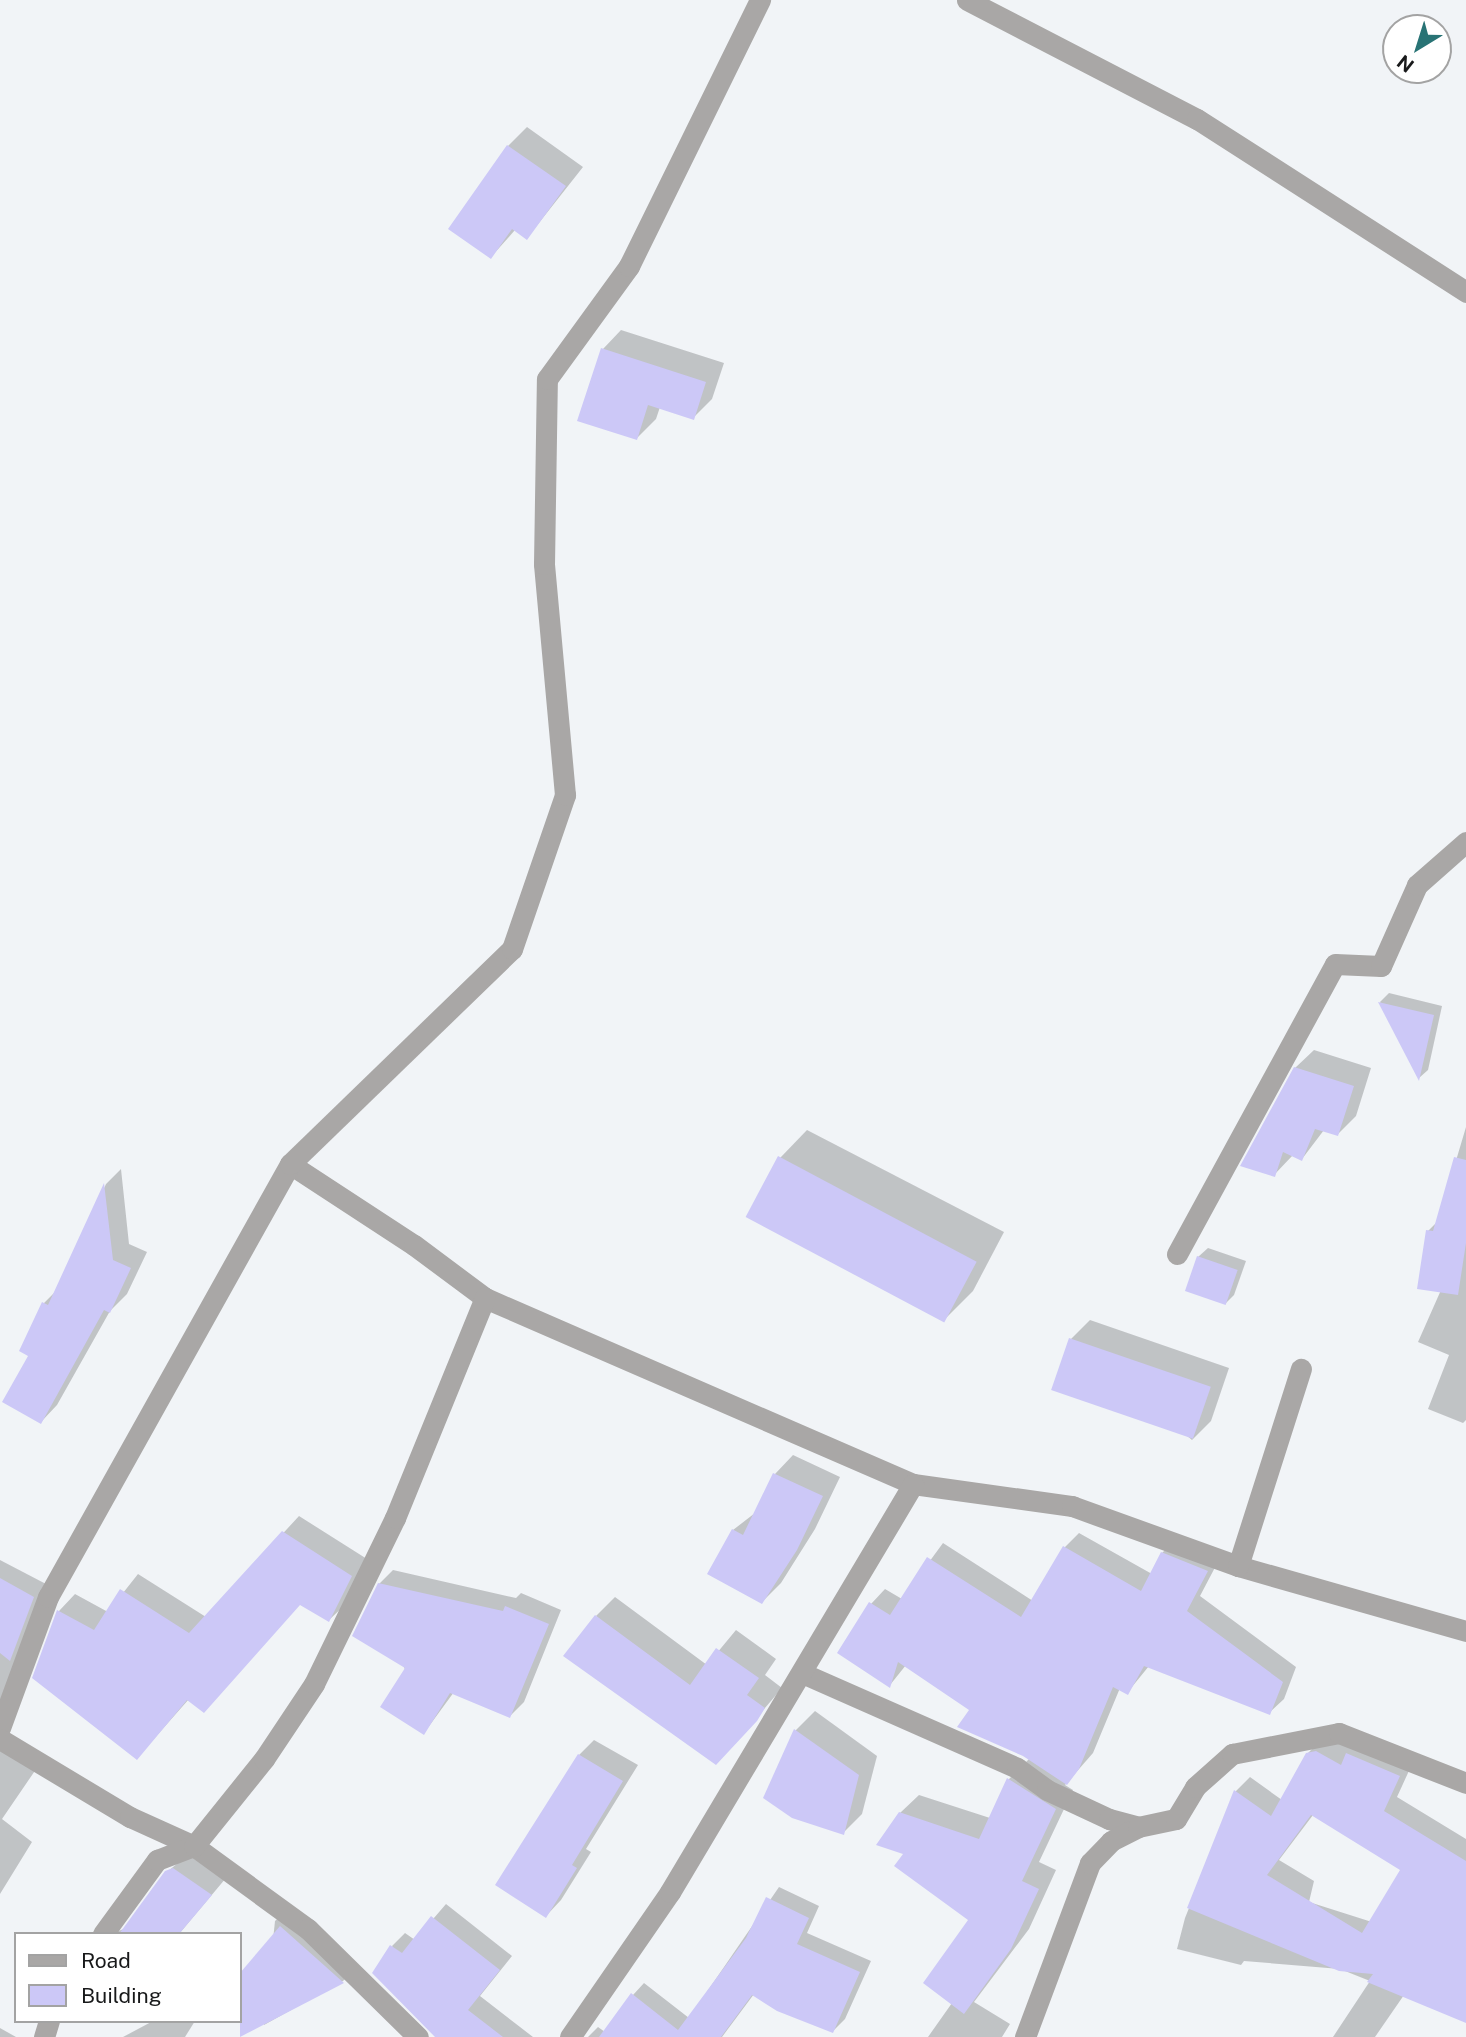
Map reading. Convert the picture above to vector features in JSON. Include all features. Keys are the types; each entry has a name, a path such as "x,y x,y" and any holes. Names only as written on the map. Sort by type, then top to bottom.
{"street":[{"path":"0,1728 48,1597 290,1164 512,950 565,795 544,564 547,379 629,266 760,0"},
{"path":"967,0 1197,119 1466,292"},
{"path":"1177,1254 1335,964 1381,966 1417,885 1466,842"},
{"path":"290,1164 414,1245 485,1298 913,1485 1072,1506 1238,1566 1466,1630"},
{"path":"104,1932 157,1860 194,1846 264,1759 314,1684 395,1518 485,1298"},
{"path":"1238,1566 1301,1369"},
{"path":"570,2037 670,1892 802,1674 817,1639 913,1485"},
{"path":"802,1674 1017,1768 1047,1790 1109,1819 1138,1827"},
{"path":"1026,2037 1090,1863 1111,1841 1138,1827 1176,1819 1195,1787 1232,1754 1339,1733 1466,1783"},
{"path":"0,1739 130,1817 194,1846 308,1929 418,2037"}],"building":[{"path":"507,145 566,186 527,240 512,229 491,259 448,229"},
{"path":"601,348 706,382 694,420 648,405 637,440 577,421"},
{"path":"1378,1002 1434,1015 1419,1081"},
{"path":"1294,1067 1354,1086 1338,1136 1315,1129 1302,1161 1283,1152 1275,1177 1240,1166"},
{"path":"778,1156 977,1262 944,1323 746,1217"},
{"path":"1454,1157 1466,1160 1466,1243 1458,1295 1417,1289 1426,1230 1433,1231"},
{"path":"104,1183 113,1260 131,1268 110,1313 104,1310 41,1424 2,1402 28,1356 19,1351 42,1302 48,1305"},
{"path":"1197,1256 1238,1270 1226,1305 1185,1291"},
{"path":"1069,1338 1211,1387 1193,1439 1051,1390"},
{"path":"773,1473 823,1496 797,1550 762,1604 707,1574 732,1529 743,1535"},
{"path":"282,1531 352,1576 329,1622 300,1605 204,1713 187,1700 137,1760 32,1678 57,1610 94,1630 120,1589 189,1633"},
{"path":"1063,1546 1141,1591 1161,1552 1208,1571 1187,1611 1283,1682 1270,1715 1144,1666 1128,1695 1113,1687 1079,1769 1067,1785 1023,1756 957,1727 969,1710 898,1662 890,1688 837,1653 869,1602 890,1615 927,1557 1021,1617"},
{"path":"0,1578 34,1597 10,1661 0,1653"},
{"path":"378,1583 503,1611 505,1606 549,1624 510,1718 450,1693 424,1735 380,1707 405,1668 352,1636"},
{"path":"595,1615 690,1685 716,1648 759,1678 747,1695 765,1708 757,1721 716,1765 563,1656"},
{"path":"794,1729 859,1775 844,1835 792,1818 763,1798"},
{"path":"1316,1751 1341,1765 1346,1753 1400,1776 1384,1811 1466,1861 1466,2023 1367,1982 1373,1974 1339,1971 1187,1908 1234,1790 1271,1816 1306,1753","holes":["1311,1815 1400,1870 1362,1933 1267,1875"]},
{"path":"578,1754 623,1781 572,1865 577,1868 546,1918 495,1885"},
{"path":"1007,1778 1056,1809 1022,1881 1039,1889 1011,1949 964,2014 923,1983 968,1920 894,1866 903,1854 876,1845 899,1812 979,1839"},
{"path":"173,1868 212,1895 181,1932 120,1932 165,1871"},
{"path":"766,1897 809,1918 797,1944 860,1972 833,2033 777,2011 752,1995 721,2037 599,2037 631,1993 678,2030 746,1938"},
{"path":"431,1916 500,1970 468,2010 503,2037 435,2037 372,1973 390,1945 402,1953"},
{"path":"280,1926 344,1983 240,2037 242,1971"}]}
